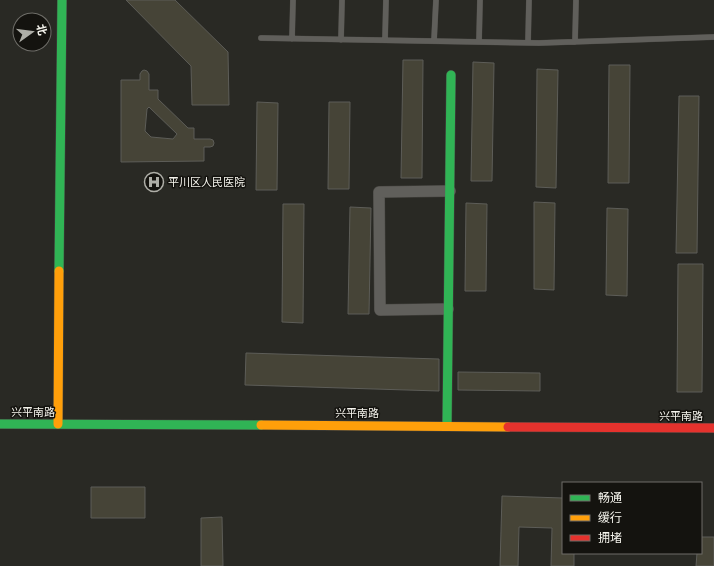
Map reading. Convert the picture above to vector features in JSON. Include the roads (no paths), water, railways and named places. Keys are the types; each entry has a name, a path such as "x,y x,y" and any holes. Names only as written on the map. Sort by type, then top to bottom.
{"street":[{"path":"58,424 62,0"},
{"path":"447,426 451,75"},
{"path":"448,309 380,310 379,192 450,191"},
{"name":"兴平南路","path":"0,424 714,428"}],"lane":[{"path":"292,39 293,0"},
{"path":"341,40 342,0"},
{"path":"385,40 386,0"},
{"path":"434,41 436,0"},
{"path":"479,42 480,0"},
{"path":"528,42 529,0"},
{"path":"575,42 576,0"},
{"path":"261,38 479,42 575,42 714,37"}],"place":[{"name":"平川区人民医院","path":"154,182"}]}
